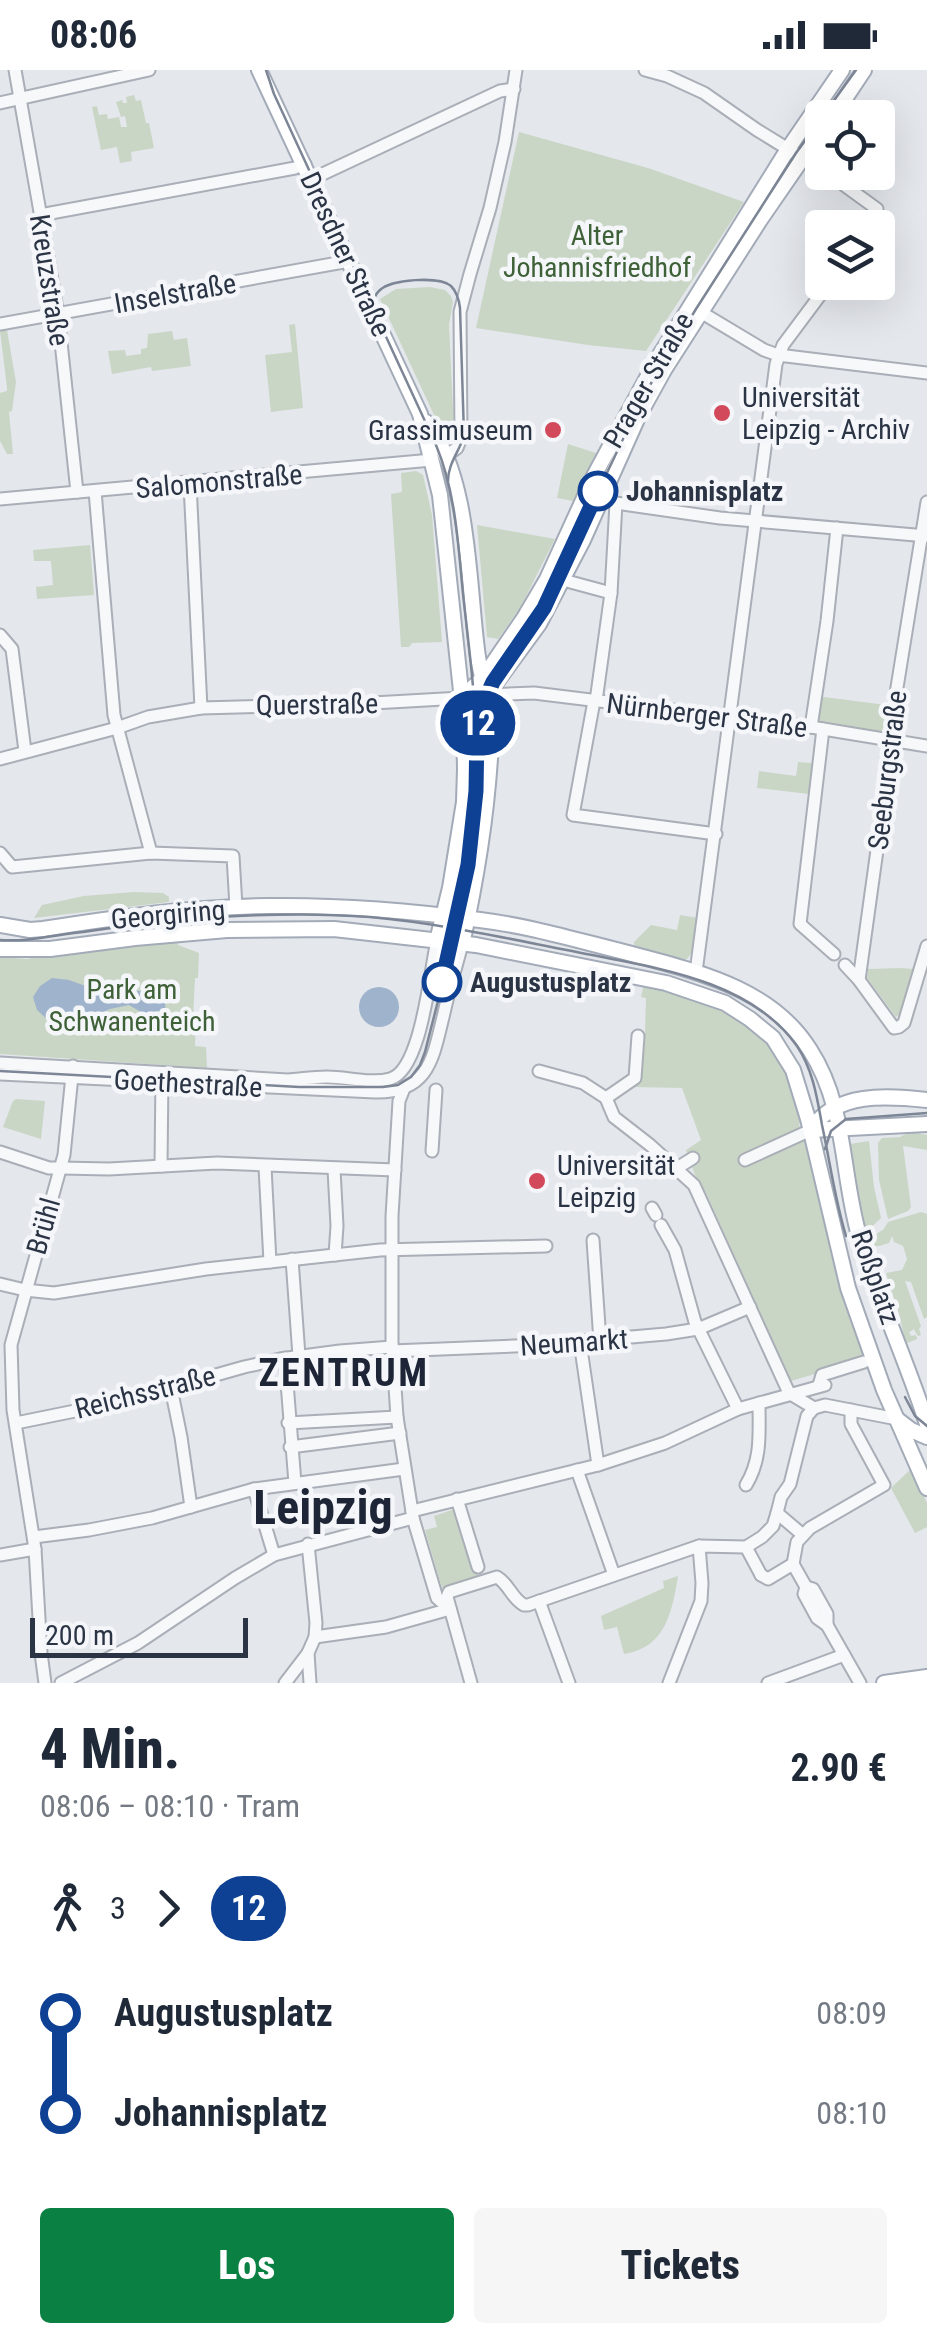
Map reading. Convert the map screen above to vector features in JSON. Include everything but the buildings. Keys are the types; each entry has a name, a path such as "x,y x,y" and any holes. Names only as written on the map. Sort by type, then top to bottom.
{"main road":[{"name":"Dresdner Straße","path":"259,70 420,414 438,436 441,461"},
{"name":"Dresdner Straße","path":"269,70 272,94"},
{"name":"Prager Straße","path":"602,497 638,417 696,309 788,148 842,70"},
{"path":"844,100 864,70"},
{"name":"Prager Straße","path":"696,309 805,155"},
{"path":"441,461 466,538 479,659 490,711 486,798 462,944 437,941 464,802 465,751 441,461"},
{"path":"461,698 483,678 602,497"},
{"path":"487,695 536,629 602,497"},
{"name":"Querstraße","path":"461,698 487,695"},
{"name":"Georgiring","path":"0,925 30,930 236,907 336,908 443,916"},
{"path":"443,916 468,918"},
{"name":"Roßplatz","path":"468,918 524,928 696,972 752,996 794,1029 819,1065 828,1088 840,1127 858,1233 915,1390 924,1429"},
{"name":"Georgiring","path":"0,949 50,950 226,930 334,929 437,941"},
{"name":"Roßplatz","path":"462,944 666,982 725,1003 773,1038 801,1090 844,1272 873,1360 927,1488"},
{"path":"828,1088 864,1099"},
{"path":"811,1130 822,1115 844,1102 927,1100"},
{"path":"811,1130 927,1124"},
{"path":"915,1390 927,1407"},
{"path":"896,1418 924,1429 910,1442 913,1457"},
{"path":"884,1683 927,1677"}],"street":[{"name":"Kreuzstraße","path":"15,70 58,314 77,492"},
{"path":"0,103 148,70"},
{"path":"312,179 500,91 527,70"},
{"path":"645,70 704,93 803,158"},
{"path":"441,461 457,448 462,434 459,328 506,142 515,79"},
{"path":"40,215 304,164"},
{"path":"851,190 875,210"},
{"name":"Inselstraße","path":"0,324 349,261"},
{"path":"696,972 778,356 817,300"},
{"path":"696,309 778,356 927,373"},
{"name":"Salomonstraße","path":"0,499 441,461"},
{"path":"190,484 201,708"},
{"path":"95,491 116,726 151,853"},
{"path":"716,834 573,815 611,594 602,497 700,516 925,536"},
{"name":"Seeburgstraße","path":"859,980 894,706 925,536 927,502"},
{"path":"834,954 800,924 837,528"},
{"path":"563,580 611,594"},
{"path":"0,635 12,649 24,751"},
{"name":"Nürnberger Straße","path":"487,695 534,692 927,746"},
{"name":"Querstraße","path":"0,759 148,717 201,708 461,698"},
{"path":"0,853 12,868 151,853 233,856 236,907"},
{"name":"Goethestraße","path":"162,1077 384,1080 400,1073 420,1028 437,941"},
{"name":"Goethestraße","path":"0,1063 72,1072 398,1091 410,1086 432,1063 462,944"},
{"path":"845,965 894,1028 900,1028 927,946"},
{"path":"606,1098 634,1078 638,1036"},
{"path":"539,1071 584,1084 606,1098 614,1117 654,1140 694,1185 789,1394 814,1408"},
{"name":"Goethestraße","path":"0,1074 72,1072"},
{"name":"Brühl","path":"46,1683 35,1543 10,1414 11,1344 60,1168 72,1072"},
{"path":"161,1166 162,1077"},
{"path":"432,1152 436,1090"},
{"path":"404,1091 399,1101 392,1250 397,1417 412,1514 436,1598 450,1609"},
{"path":"745,1160 811,1130"},
{"path":"0,1152 49,1168 260,1166 395,1170"},
{"path":"677,1168 693,1158"},
{"path":"260,1166 270,1262"},
{"path":"334,1169 335,1255"},
{"path":"656,1216 675,1250 698,1329 738,1409"},
{"path":"593,1240 600,1340"},
{"path":"0,1284 54,1293 206,1268 292,1259 392,1250 546,1246"},
{"path":"292,1259 299,1356"},
{"name":"Neumarkt","path":"392,1349 580,1342 698,1329 750,1306"},
{"path":"580,1342 598,1465"},
{"name":"Reichsstraße","path":"10,1414 107,1405 285,1358 340,1350 392,1349"},
{"path":"285,1358 294,1483"},
{"path":"62,1683 138,1643 274,1555 458,1499 579,1476 598,1465 665,1444 738,1409 822,1385 822,1376 864,1362"},
{"path":"170,1388 191,1507"},
{"path":"746,1486 758,1456 758,1403"},
{"path":"471,1683 447,1597 449,1592 500,1578 524,1605 699,1546 746,1547 773,1526 781,1497 790,1484 807,1416 814,1408 825,1405 896,1418"},
{"path":"851,1410 851,1424 884,1485 807,1531 796,1546 794,1564 828,1614 827,1625 860,1683"},
{"path":"288,1422 397,1417"},
{"path":"337,1420 339,1440"},
{"path":"290,1444 400,1433"},
{"path":"0,1555 250,1490 404,1469"},
{"path":"579,1476 614,1575"},
{"path":"250,1490 274,1555"},
{"path":"458,1499 478,1567"},
{"path":"778,1513 807,1531"},
{"path":"284,1683 308,1653 314,1637 308,1544"},
{"path":"669,1683 701,1601 699,1546"},
{"path":"746,1547 759,1580 794,1564"},
{"path":"539,1601 569,1683"},
{"path":"314,1637 386,1627 450,1609"},
{"path":"308,1653 310,1683"},
{"path":"768,1683 844,1655"}],"green space":[{"path":"134,95 136,101 141,100 154,148 131,152 132,161 120,163 117,147 101,150 92,107 97,106 99,115 107,114 108,119 119,117 121,127 127,127 116,102 127,103 126,97"},
{"name":"Alter Johannisfriedhof","path":"519,132 648,168 744,202 646,351 476,328"},
{"path":"396,289 445,290 453,302 449,325 454,429 448,433 435,417 380,299"},
{"path":"295,324 303,408 271,412 265,355 292,352 289,325"},
{"path":"7,330 16,382 9,412 13,454 7,454 0,441 0,393 7,391 7,387 0,331"},
{"path":"172,331 174,340 187,338 191,366 152,371 151,367 112,374 108,351 125,350 126,356 141,354 141,349 147,348 148,334"},
{"path":"568,444 596,453 573,501 557,498"},
{"path":"416,471 423,475 432,515 442,642 401,647 391,494 402,492 401,473"},
{"name":"Johannisplatz","path":"477,525 555,539 520,608 498,639 487,637"},
{"path":"90,545 94,595 37,599 36,587 53,585 51,561 34,561 33,550"},
{"path":"816,696 894,706 890,740 811,727"},
{"path":"798,762 812,763 809,794 757,788 759,771 796,776"},
{"path":"163,893 169,902 34,918 42,905 84,896"},
{"path":"680,915 698,918 693,951 687,959 635,949 634,942 651,925 677,930"},
{"name":"Park am Schwanenteich","path":"177,939 178,945 199,953 193,1021 195,1046 206,1047 207,1068 0,1054 0,957 28,959"},
{"path":"868,969 913,969 896,1017 867,978"},
{"path":"644,984 728,1012 763,1037 777,1054 793,1091 803,1141 812,1149 846,1304 865,1359 791,1381 695,1175 686,1150 701,1140 682,1088 634,1087 638,1037 645,1035 646,998 641,997"},
{"path":"16,1099 45,1101 41,1139 3,1127"},
{"path":"910,1132 927,1135 927,1150 903,1146 911,1207 888,1219 879,1180 878,1143 882,1138"},
{"path":"869,1141 881,1218 864,1234 850,1144"},
{"path":"921,1212 927,1214 927,1317 924,1319 911,1282 905,1281 921,1335 913,1328 909,1332 917,1339 905,1344 886,1273 902,1270 907,1259 903,1246 894,1242 892,1236 889,1243 879,1246 868,1246 866,1241 888,1222"},
{"path":"911,1469 927,1503 927,1527 915,1533 891,1488"},
{"path":"458,1508 479,1578 442,1588 425,1530 437,1527 434,1516"},
{"path":"678,1576 669,1614 658,1636 638,1650 624,1654 617,1627 604,1630 601,1616 664,1588 663,1581"}],"water":[{"path":"52,978 94,989 140,991 166,986 165,1011 149,1017 129,1005 49,1021 37,1010 33,997"},
{"path":"379,987 393,993 399,1007 393,1021 379,1027 365,1021 359,1007 365,993"}],"tram line":[{"path":"0,1071 299,1087 383,1087 398,1085 411,1077 425,1052 464,886 476,784 473,689 455,519 436,445 266,70"},
{"path":"479,719 491,686 543,607 644,395 796,153 856,70"},
{"path":"373,312 378,292 394,283 436,281 451,286 456,293 460,308 464,435 448,481"},
{"name":"12","path":"442,982 468,865 481,708 493,682 544,608 598,491"},
{"path":"0,940 218,917 351,916 471,931 695,979 752,1004 797,1046 811,1074 846,1236"},
{"path":"825,1149 831,1131 846,1119 927,1113"},
{"path":"905,1397 915,1416 927,1426"}],"place":[{"name":"Universität Leipzig - Archiv","path":"722,413"},
{"name":"Grassimuseum","path":"553,430"},
{"name":"Johannisplatz","path":"598,491"},
{"name":"Augustusplatz","path":"442,982"},
{"name":"Universität Leipzig","path":"537,1181"}],"district":[{"name":"ZENTRUM","path":"344,1373"},
{"name":"Leipzig","path":"323,1507"}]}
